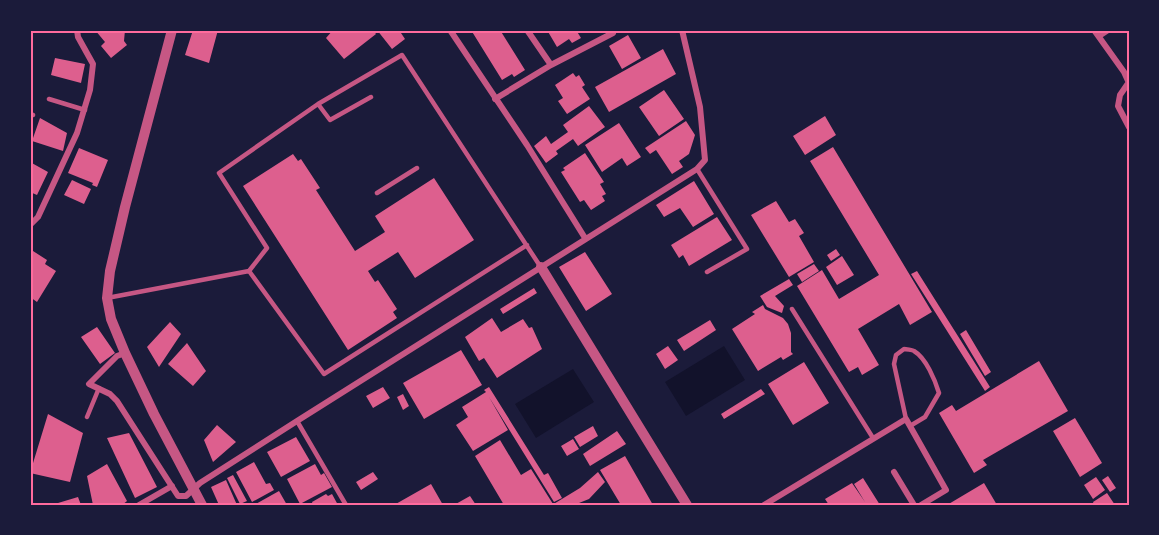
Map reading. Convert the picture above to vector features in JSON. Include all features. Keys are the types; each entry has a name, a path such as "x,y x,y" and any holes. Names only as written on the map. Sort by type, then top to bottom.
{"street":[{"path":"30,225 38,217 43,207 85,110 93,64 78,37 77,30"},
{"path":"172,30 125,207 110,271 107,298 111,319 125,353 202,505"},
{"path":"450,30 527,145 585,238"},
{"path":"527,30 551,66"},
{"path":"495,99 613,33 611,30"},
{"path":"125,353 117,356 89,384 110,393 117,401 178,496 186,496 200,483 697,168 705,160 700,107 682,30"},
{"path":"1094,30 1129,82 1120,95 1118,106 1129,127"},
{"path":"1099,36 1108,30"},
{"path":"541,267 687,505"},
{"path":"765,505 906,418 946,490 921,505"},
{"path":"894,472 914,505"},
{"path":"139,505 172,486"}],"lane":[{"path":"107,298 249,271 267,248 219,173 318,104 402,56 541,267"},
{"path":"318,104 330,120 371,97"},
{"path":"49,99 85,110"},
{"path":"376,193 417,168"},
{"path":"697,168 747,249 707,272"},
{"path":"249,271 324,374 526,245"},
{"path":"792,309 873,438"},
{"path":"906,418 894,364 896,355 904,349 914,350 923,361 936,381 939,393 925,417 910,426"},
{"path":"87,417 99,388"},
{"path":"297,421 346,505"}],"shaded area":[{"path":"724,346 745,380 686,416 665,382"},
{"path":"573,369 594,402 536,438 515,404"}],"building":[{"path":"95,30 125,30 124,41 127,45 111,58 101,46 105,42"},
{"path":"193,30 218,30 209,63 185,55"},
{"path":"333,30 373,30 376,34 344,59 326,38"},
{"path":"377,30 399,30 405,39 392,49"},
{"path":"471,30 500,30 525,70 514,77 512,74 502,80"},
{"path":"547,30 576,30 581,38 572,43 569,39 557,47"},
{"path":"628,35 641,58 622,69 609,46"},
{"path":"663,49 676,74 609,112 595,87"},
{"path":"55,58 85,64 81,83 51,75"},
{"path":"573,73 576,77 579,75 585,85 582,87 590,99 567,114 558,101 563,98 555,85"},
{"path":"664,90 684,119 659,136 639,107"},
{"path":"589,106 605,127 578,146 573,139 556,151 558,154 546,163 534,146 546,136 551,144 568,132 563,125"},
{"path":"825,116 836,135 805,155 793,136"},
{"path":"40,118 67,133 63,151 32,141"},
{"path":"686,121 695,135 689,154 679,161 683,167 672,174 656,150 650,154 645,148"},
{"path":"619,123 641,157 627,166 622,158 602,172 585,145"},
{"path":"833,147 932,312 910,325 899,304 858,329 879,365 862,375 858,367 849,372 797,286 822,270 839,299 879,275 810,161"},
{"path":"79,148 108,160 97,187 92,185 93,183 68,173"},
{"path":"585,153 604,182 600,184 606,194 602,196 605,201 591,210 584,200 580,202 561,172 565,170 563,168"},
{"path":"293,154 298,161 301,159 320,188 316,190 355,251 385,232 375,216 434,178 474,240 415,278 398,252 368,271 375,282 378,280 397,309 393,312 397,318 348,350 243,186"},
{"path":"30,162 48,172 37,195 30,192"},
{"path":"72,180 91,189 84,204 64,195"},
{"path":"694,181 714,214 693,227 680,208 664,217 656,205"},
{"path":"776,201 789,222 795,219 804,233 799,236 814,262 789,277 751,215"},
{"path":"717,217 732,240 689,266 683,255 679,258 671,245"},
{"path":"836,249 840,255 831,261 827,255"},
{"path":"33,251 47,260 45,264 56,271 37,302 30,297 33,292 30,290 30,255"},
{"path":"585,252 612,294 586,311 559,267"},
{"path":"842,256 854,275 837,285 826,267"},
{"path":"814,264 819,271 802,282 797,274"},
{"path":"917,271 990,387 985,391 911,274"},
{"path":"789,279 793,285 775,296 784,306 782,313 767,307 760,296"},
{"path":"534,288 537,293 503,314 500,309"},
{"path":"763,305 765,309 783,318 788,324 793,354 783,360 781,357 758,371 732,329 755,314 752,312"},
{"path":"492,318 501,332 523,319 529,328 532,327 542,349 497,378 484,358 479,361 465,337"},
{"path":"710,320 716,330 684,351 677,340"},
{"path":"170,322 181,334 159,367 147,347"},
{"path":"97,327 115,353 100,364 81,337"},
{"path":"966,330 991,372 985,376 960,334"},
{"path":"187,343 206,371 193,386 168,364"},
{"path":"668,346 678,360 665,369 656,354"},
{"path":"461,350 482,385 424,419 403,383"},
{"path":"1039,361 1068,411 983,460 987,465 974,473 939,413 952,405 956,411"},
{"path":"804,362 829,403 793,425 768,384"},
{"path":"383,387 390,398 373,408 366,396"},
{"path":"489,387 544,475 548,473 562,498 554,502 489,397 508,430 473,451 456,425 468,417 462,407 486,392 484,390"},
{"path":"761,389 765,394 724,419 721,414"},
{"path":"403,394 409,406 403,410 397,397"},
{"path":"48,414 83,433 70,482 30,473"},
{"path":"1075,418 1102,463 1080,477 1053,431"},
{"path":"217,425 236,442 213,462 204,440"},
{"path":"593,426 598,436 580,447 574,437"},
{"path":"617,431 626,444 590,466 583,454"},
{"path":"129,433 157,487 135,498 107,438"},
{"path":"296,437 310,461 281,477 267,452"},
{"path":"573,439 579,449 567,456 561,446"},
{"path":"500,440 521,475 531,469 553,504 504,505 475,456"},
{"path":"625,456 653,505 621,505 600,470"},
{"path":"254,462 266,484 270,483 274,490 252,502 236,472"},
{"path":"107,464 127,501 122,505 93,505 87,476"},
{"path":"315,464 321,475 324,473 332,487 300,504 287,479"},
{"path":"373,472 378,479 361,490 356,482"},
{"path":"598,472 605,482 589,499 574,505 552,505 580,488"},
{"path":"233,475 247,501 240,504 227,478"},
{"path":"1108,476 1116,488 1110,492 1102,480"},
{"path":"1096,477 1105,490 1093,499 1084,485"},
{"path":"863,478 880,505 829,505 825,499 852,483 865,502 854,484"},
{"path":"226,480 237,505 219,505 211,487"},
{"path":"984,483 997,505 947,505"},
{"path":"431,484 443,505 394,505"},
{"path":"279,491 287,505 254,505"},
{"path":"1107,493 1115,505 1094,505 1093,502"},
{"path":"326,494 328,496 332,494 338,505 313,505 312,502"},
{"path":"470,496 476,505 454,505"},
{"path":"78,497 81,505 59,505 58,503"}]}
